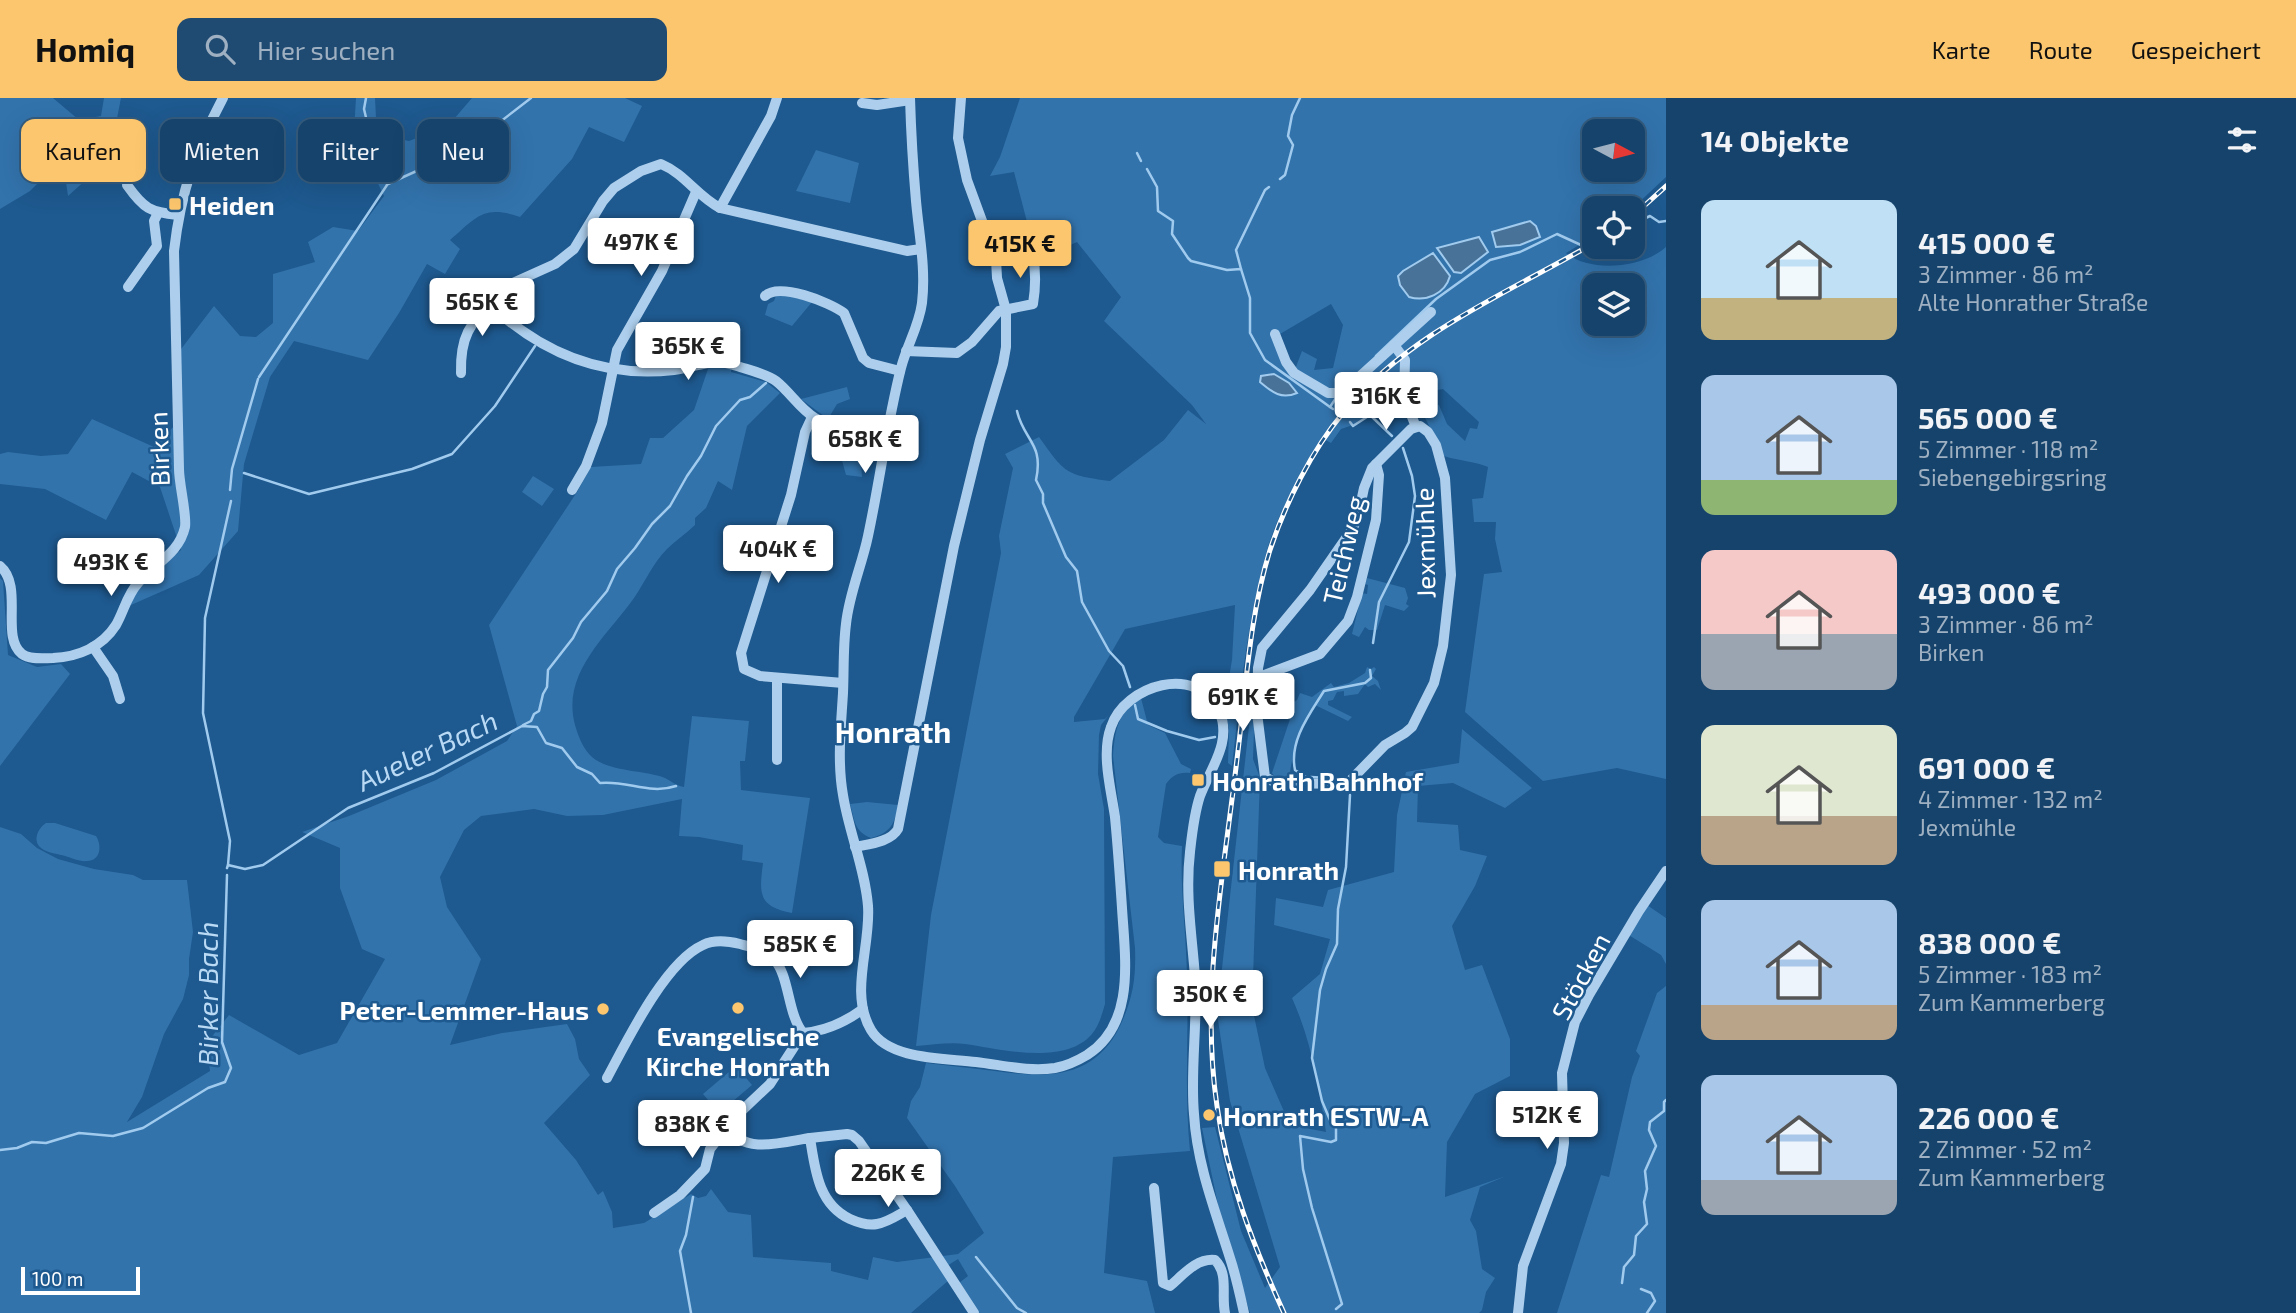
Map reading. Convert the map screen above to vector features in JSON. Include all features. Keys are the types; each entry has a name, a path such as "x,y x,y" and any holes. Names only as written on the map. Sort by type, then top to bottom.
{"street":[{"name":"Birken","path":"0,566 9,579 11,632 16,649 27,657 50,658 73,655 93,647 108,635 117,624 138,582 176,547 186,520 179,481 174,251 178,215 197,152 223,98"},
{"path":"720,208 771,116 777,98"},
{"path":"855,847 890,838 898,830 954,546 1006,347 1006,310 993,250 962,160 958,127 961,98"},
{"path":"862,103 877,105 910,99 913,165 924,275 918,323 900,371 867,542 848,612 841,781 865,883 869,923 861,987 867,1023 879,1041 891,1048 916,1055 1032,1069 1058,1068 1092,1052 1114,1025 1121,1006 1126,972 1118,844 1108,764 1111,727 1123,706 1135,694 1154,687 1173,684 1198,690 1215,703 1221,713 1224,731 1221,747 1197,805 1189,862 1189,917 1195,979 1194,1115 1204,1179 1231,1260 1244,1313"},
{"path":"461,373 462,345 471,323 515,282 555,264 574,249 614,188 642,171 661,164 676,172 696,192 720,208 907,251 922,249"},
{"path":"127,185 138,200 158,213 178,215"},
{"path":"572,490 586,466 602,423 617,350 662,271 696,192"},
{"path":"128,287 157,246 154,221 158,213"},
{"path":"906,351 957,353 972,342 999,312 1032,304 1035,286 1031,247"},
{"path":"765,296 777,290 837,308 844,313 863,358 869,363 900,371"},
{"path":"496,301 497,311 539,342 572,359 614,371 675,370 710,361 735,365 775,380 812,417 827,424 888,432"},
{"path":"1275,334 1286,362 1294,373 1328,393 1338,393 1346,389 1431,312"},
{"name":"Jexmühle","path":"1394,345 1405,360 1404,397 1416,427"},
{"path":"812,417 805,432 791,495 741,653 744,669 760,676 843,683"},
{"name":"Jexmühle","path":"1420,426 1428,432 1440,455 1445,478 1451,575 1443,646 1434,682 1412,727 1385,745 1347,784 1276,783 1265,777 1260,747 1257,713 1258,668 1262,648 1310,590 1353,528 1368,475 1400,439 1416,427 1420,426"},
{"name":"Teichweg","path":"1259,676 1320,654 1348,621 1357,597 1376,520 1379,475 1376,464"},
{"path":"93,647 113,676 120,699"},
{"path":"1215,703 1259,676"},
{"path":"777,678 777,760"},
{"name":"Stöcken","path":"1518,1313 1523,1266 1560,1164 1564,1143 1563,1073 1575,1022 1639,911 1666,871"},
{"path":"607,1077 651,999 680,963 702,945 710,942 726,941 743,945 773,958 781,973 796,1023 803,1033"},
{"path":"803,1033 821,1031 841,1024 863,1009"},
{"path":"803,1033 770,1084 733,1119 731,1127 734,1135 741,1142 751,1144 837,1134 852,1135 907,1210 974,1313"},
{"path":"654,1213 680,1195 705,1169 710,1149 725,1130 731,1127"},
{"path":"810,1138 820,1188 841,1214 866,1225 877,1224 907,1210"},
{"path":"1154,1188 1163,1283 1170,1286 1194,1265 1205,1260 1215,1261 1224,1283 1225,1313"}],"shaded area":[{"path":"0,98 53,98 78,119 21,119 21,182 39,182 30,191 0,209"},
{"path":"104,98 121,98 117,119 84,119 101,116"},
{"path":"356,98 375,98 376,118 355,119"},
{"path":"472,98 625,98 642,106 624,142 589,127 572,159 520,217 497,212 481,215 450,240 460,249 445,274 427,264 368,360 294,341 270,377 244,464 238,531 199,575 131,605 130,602 139,587 181,550 160,487 132,472 106,520 45,489 0,484 0,454 68,454 92,419 154,447 178,422 178,353 214,306 240,336 256,337 273,323 273,274 315,262 308,242 333,227 358,231 384,196 377,182 403,182 403,140 417,138 417,182 509,182 509,119 454,119"},
{"path":"1020,98 1666,98 1666,177 1645,197 1582,196 1582,243 1566,253 1589,263 1616,265 1644,260 1666,247 1666,779 1617,768 1543,781 1465,712 1484,574 1502,572 1495,539 1496,522 1474,522 1472,499 1483,498 1488,467 1444,456 1424,416 1420,398 1409,397 1407,377 1401,376 1392,386 1389,384 1366,411 1368,414 1356,424 1341,429 1331,443 1322,438 1291,492 1272,535 1263,566 1242,679 1227,689 1232,660 1235,605 1125,629 1074,717 1074,722 1105,719 1109,715 1101,725 1099,735 1098,774 1104,809 1105,1004 1092,1034 1080,1044 1049,1053 959,1043 916,1046 931,915 1001,553 999,536 1013,468 1005,454 1039,437 1067,470 1084,477 1110,481 1164,440 1188,410 1206,424 1192,405 1104,321 1121,297 1077,242 1037,260 1014,172 990,176 1000,157","holes":["1331,304 1343,325 1333,368 1314,370 1317,359 1302,351 1294,372 1280,334","1443,389 1479,422 1477,429 1470,428 1465,441 1447,424 1439,405 1424,408 1432,391"]},
{"path":"816,150 859,163 850,203 796,191"},
{"path":"66,182 84,182 68,196"},
{"path":"1530,221 1536,226 1540,237 1520,245 1496,247 1492,232"},
{"path":"1479,237 1488,252 1461,273 1454,272 1437,248"},
{"path":"1433,253 1450,276 1448,282 1434,295 1409,297 1400,285 1398,276"},
{"path":"777,293 812,302 792,326 765,315 768,304 774,301"},
{"path":"709,366 731,369 731,372 766,382 780,393 747,426 732,490 718,481 706,508 695,518 695,525 670,546 653,566 634,598 589,656 580,672 572,706 575,725 584,748 596,760 615,767 657,775 684,787 692,716 749,721 745,761 740,761 741,790 810,798 792,913 773,907 763,897 763,863 742,860 743,845 679,836 682,799 603,815 567,816 534,809 481,816 464,830 440,877 447,907 481,959 450,1045 502,1033 567,1024 575,1039 579,1059 590,1075 544,1123 576,1160 598,1195 603,1191 612,1212 613,1228 644,1223 691,1194 698,1198 706,1196 711,1189 728,1212 751,1215 753,1257 831,1263 831,1271 868,1280 873,1257 897,1262 958,1254 984,1233 907,1118 911,1101 920,1087 926,1063 1032,1075 1067,1071 1097,1057 1120,1026 1133,988 1135,948 1113,756 1119,722 1127,710 1141,698 1148,725 1165,733 1181,764 1191,769 1190,773 1176,775 1166,784 1158,837 1164,843 1182,846 1190,1151 1113,1157 1104,1273 1147,1281 1155,1313 979,1313 959,1283 968,1276 958,1259 942,1269 949,1280 911,1313 0,1313 0,827 21,834 37,848 58,859 94,869 133,875 143,880 187,880 193,932 189,975 183,999 164,1034 142,1097 127,1122 210,1071 206,1044 229,1015 299,1055 337,1043 385,959 362,949 340,888 340,848 302,832 436,780 507,741 517,726 489,625 591,467 641,464 650,438 663,438 694,410"},
{"path":"1274,374 1289,383 1297,393 1281,395 1260,382 1261,376"},
{"path":"847,387 850,399 837,404 828,419 801,399"},
{"path":"862,437 877,439 878,448 865,446 860,449 862,477 846,475 841,457 860,445"},
{"path":"533,476 554,489 542,506 522,492"},
{"path":"0,578 3,581 8,655 37,667 61,664 70,674 0,766"},
{"path":"1367,578 1405,588 1408,598 1406,604 1409,606 1404,611 1385,605 1377,630 1365,627 1359,637 1352,634 1362,593 1367,594"},
{"path":"1367,667 1376,669 1372,676 1378,681 1381,690 1375,684 1368,687 1365,684 1358,694 1344,696 1344,691 1337,692 1333,700 1328,701 1328,705 1352,717 1348,721 1315,705 1298,741 1289,780 1278,781 1272,773 1292,713 1292,703 1300,693 1312,697 1331,683 1334,687 1349,683 1365,673"},
{"path":"1240,695 1232,766 1228,763 1229,728 1223,707 1229,699"},
{"path":"1252,699 1255,700 1253,759 1260,778 1252,1006 1265,1068 1290,1125 1326,1132 1309,1047 1292,998 1320,974 1330,939 1274,925 1276,898 1323,907 1328,890 1394,872 1397,815 1406,772 1459,763 1462,729 1532,788 1505,808 1453,783 1418,786 1417,822 1458,825 1460,850 1487,856 1475,886 1452,926 1465,970 1482,965 1510,1039 1510,1076 1475,1094 1447,1142 1445,1197 1506,1176 1480,1187 1470,1220 1476,1231 1482,1269 1495,1278 1486,1292 1479,1313 1250,1313 1222,1224 1202,1128 1215,1127 1241,1231 1265,1288 1280,1267 1230,1101 1217,1013"},
{"path":"867,802 898,805 890,827 871,838 858,829 850,804"},
{"path":"46,823 55,823 96,836 98,855 92,860 82,861 44,850 38,844 37,836"},
{"path":"1647,905 1666,918 1666,964 1661,955 1627,934"},
{"path":"1666,986 1666,1313 1557,1313 1601,1175 1609,1177 1632,1077 1640,1056 1636,1051 1657,993"},
{"path":"736,1066 752,1085 719,1113 703,1094"}],"waterway":[{"path":"259,377 387,185 386,162 381,160 377,151 378,145 372,143 364,109 366,98"},
{"path":"388,184 465,149 531,98"},
{"path":"1280,179 1285,175 1293,145 1288,136 1292,115 1300,98"},
{"path":"1137,153 1141,161"},
{"path":"1147,169 1157,187 1158,211 1173,221 1172,234 1188,258 1227,270 1241,269 1250,298 1250,333 1265,360 1330,407"},
{"path":"1241,269 1236,250 1265,190 1269,187"},
{"path":"1645,218 1650,216 1659,222 1666,221"},
{"path":"1376,356 1436,299 1490,260 1520,252 1557,234 1581,245"},
{"path":"244,473 309,494 412,469 452,454 495,406 535,346"},
{"path":"230,490 232,469 258,379"},
{"path":"523,725 531,721 539,711 547,687 548,670 573,638 581,622 607,591 617,569 652,524 670,506 716,426 740,400 750,397 766,383"},
{"path":"1333,409 1330,407 1338,395"},
{"path":"1017,411 1035,450 1038,468 1036,480 1043,494 1043,503 1066,557 1077,571 1082,602 1109,651 1123,666 1130,687"},
{"path":"1350,422 1353,426 1370,415 1392,436"},
{"path":"1373,643 1379,602 1409,542 1415,496 1403,448"},
{"name":"Aueler Bach","path":"228,865 230,841 203,713 205,618 231,501"},
{"path":"1306,777 1295,770 1294,759 1298,739 1312,709 1324,691 1365,683 1371,678 1370,670"},
{"path":"1135,705 1138,719 1167,731 1199,740 1215,737"},
{"name":"Aueler Bach","path":"227,868 228,865 245,869 263,865 348,808 434,773 522,726 537,727 546,743 562,748 577,767 592,774 600,783 657,789 676,786"},
{"path":"1311,777 1346,779"},
{"path":"1336,1309 1342,1304 1312,1208 1303,1169 1300,1136 1331,1142 1336,1140 1336,1123 1330,1120 1322,1101 1312,1058 1320,990 1337,944 1338,909 1346,867 1350,795"},
{"name":"Birker Bach","path":"0,1150 17,1148 32,1142 46,1143 79,1133 113,1136 143,1128 208,1088 225,1082 231,1068 222,1042 227,875"},
{"path":"1622,1283 1624,1267 1634,1255 1636,1236 1647,1224 1644,1202 1647,1189 1645,1171 1656,1146 1649,1130 1650,1122 1664,1111 1666,1100"},
{"path":"691,1313 680,1251 693,1197"},
{"path":"976,1257 1017,1308 1026,1313"},
{"path":"1641,1289 1651,1293 1655,1301 1647,1313"}],"railway":[{"path":"1645,205 1666,186"},
{"path":"1284,1313 1252,1238 1227,1160 1212,1063 1211,1020 1220,889 1249,654 1257,601 1270,550 1283,514 1310,460 1343,413 1369,385 1398,359 1429,337 1582,250"}],"place":[{"name":"Heiden","path":"175,204"},
{"name":"Honrath Bahnhof","path":"1198,780"},
{"name":"Honrath","path":"1222,869"},
{"name":"Evangelische Kirche Honrath","path":"738,1008"},
{"name":"Peter-Lemmer-Haus","path":"603,1009"},
{"name":"Honrath ESTW-A","path":"1209,1115"}],"district":[{"name":"Honrath","path":"893,731"}]}
